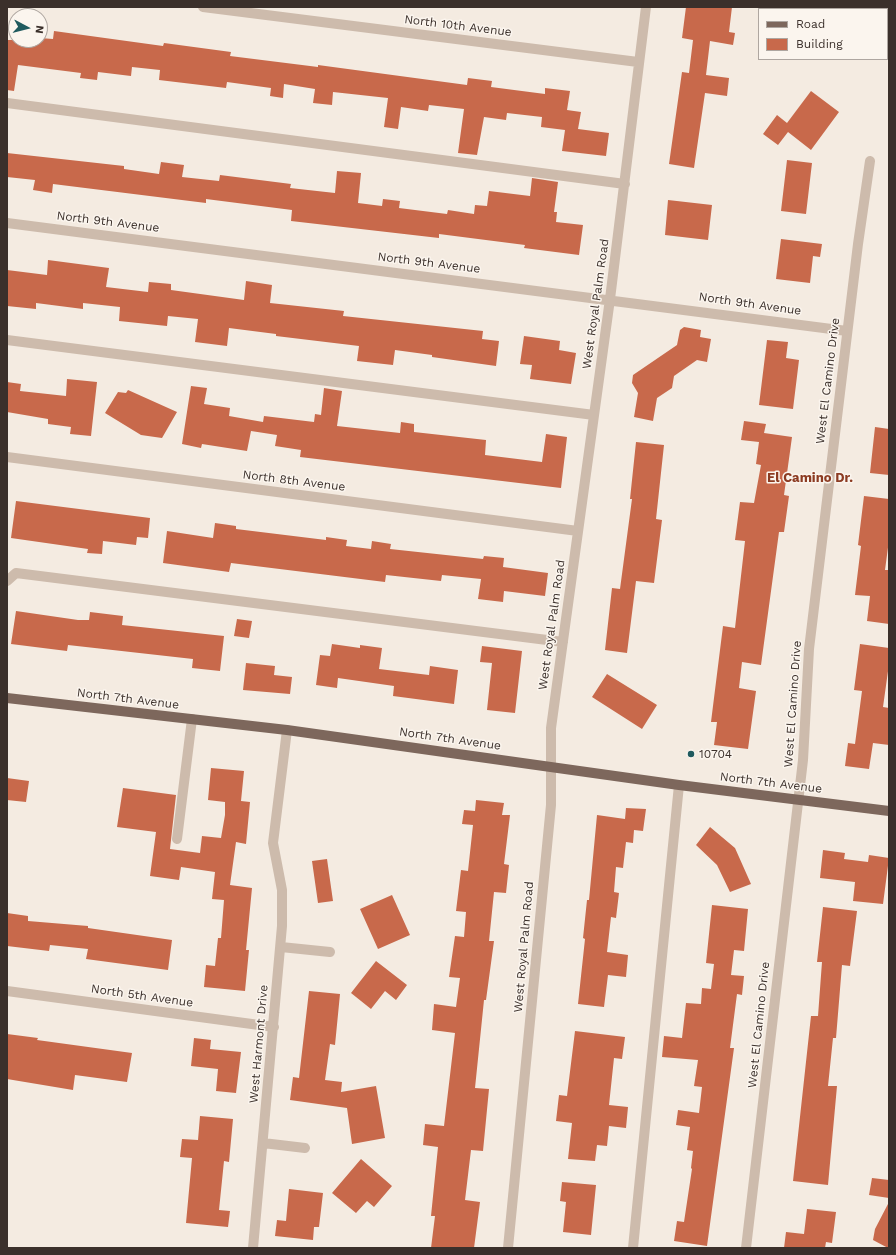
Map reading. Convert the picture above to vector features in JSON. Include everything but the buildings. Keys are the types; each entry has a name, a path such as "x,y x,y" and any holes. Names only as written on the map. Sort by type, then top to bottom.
{"main road":[{"name":"North 7th Avenue","path":"7,698 287,730 679,784 889,811"}],"street":[{"name":"North 10th Avenue","path":"203,7 638,62"},
{"name":"West Royal Palm Road","path":"508,1248 551,805 551,728 610,299 625,184 638,62 646,7"},
{"path":"7,103 625,184"},
{"name":"West El Camino Drive","path":"746,1248 803,760 809,649 870,162"},
{"name":"North 9th Avenue","path":"7,223 848,330"},
{"path":"7,340 594,414"},
{"name":"North 8th Avenue","path":"7,457 578,531"},
{"path":"7,581 16,573 563,642"},
{"path":"177,839 192,720"},
{"name":"West Harmont Drive","path":"253,1248 281,947 282,890 274,843 287,730"},
{"path":"633,1248 679,784"},
{"path":"281,947 330,952"},
{"name":"North 5th Avenue","path":"7,991 274,1027"},
{"path":"263,1143 305,1148"}],"place":[{"name":"10704","path":"691,754"}],"district":[{"name":"El Camino Dr.","path":"810,478"}]}
